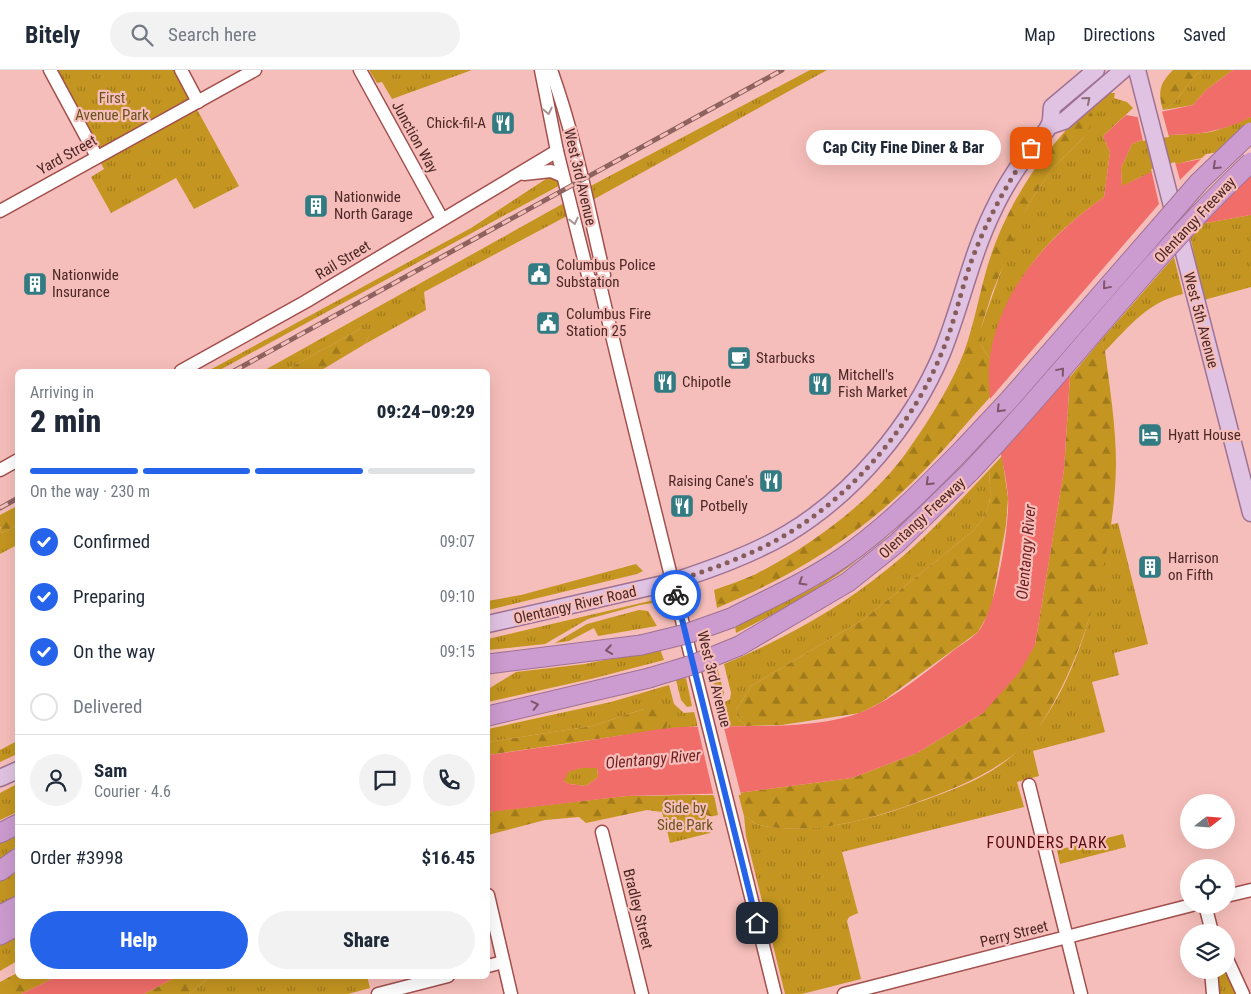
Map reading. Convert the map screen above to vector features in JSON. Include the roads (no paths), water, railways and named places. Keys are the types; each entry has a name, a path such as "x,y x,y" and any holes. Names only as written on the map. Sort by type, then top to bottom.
{"highway":[{"name":"Olentangy Freeway","path":"490,664 641,645 686,634 731,618 792,588 842,558 883,526 964,448 1009,400 1199,182 1251,132"},
{"name":"Olentangy Freeway","path":"490,716 649,678 692,665 739,646 800,612 854,577 897,543 970,472 1024,415 1214,197 1251,162"},
{"path":"0,833 15,826"},
{"path":"0,871 15,860"},
{"path":"0,915 15,908"},
{"path":"0,935 15,927"}],"main road":[{"name":"Olentangy River Road","path":"490,624 672,582 746,555 796,528 821,511 856,479 887,444 919,398 942,353 970,266 993,211 1010,179 1049,126 1052,107 1096,70"},
{"name":"Olentangy River Road","path":"1049,126 1064,121 1123,70"},
{"name":"West 5th Avenue","path":"1137,70 1251,513"},
{"path":"0,778 15,771"}],"street":[{"path":"50,70 97,157"},
{"path":"181,70 198,102"},
{"name":"Yard Street","path":"0,211 255,70"},
{"name":"Junction Way","path":"360,70 442,219"},
{"name":"West 3rd Avenue","path":"540,70 557,151 589,279 600,285"},
{"name":"West 3rd Avenue","path":"551,70 563,106 596,239 604,275 600,285 775,994"},
{"path":"557,151 568,153 572,158 588,226 592,237 596,239"},
{"name":"Rail Street","path":"185,369 305,302 442,219 522,174 557,151"},
{"name":"Rail Street","path":"522,174 551,172 563,176"},
{"path":"0,470 15,462"},
{"path":"1030,785 1081,994"},
{"name":"Bradley Street","path":"602,832 642,994"},
{"path":"1235,894 1251,890"},
{"path":"490,904 511,994"},
{"name":"Perry Street","path":"844,994 1180,908"},
{"path":"490,965 503,962"},
{"path":"1235,977 1243,994"},
{"path":"378,994 436,979"},
{"path":"1212,979 1213,994"}],"water":[{"name":"Olentangy River","path":"1233,70 1251,70 1251,117 1216,130 1155,137 1132,144 1121,168 1122,186 1151,172 1176,164 1251,149 1251,215 1188,226 1162,235 1073,328 1064,470 1035,645 1019,673 983,713 917,753 852,778 738,793 627,796 490,812 490,755 657,729 703,726 797,725 842,718 862,712 886,700 921,676 978,632 991,606 1007,526 1008,496 1006,479 989,391 990,356 996,331 1005,308 1016,286 1030,265 1065,229 1104,197 1110,152 1103,136 1126,115 1137,117 1193,105 1206,90","holes":["581,768 597,768 598,777 586,786 569,784 564,781 568,772"]},
{"path":"52,979 172,979 144,994 21,994"}],"railway":[{"path":"238,369 782,70"},
{"path":"0,508 15,500"}],"place":[{"name":"Chick-fil-A","path":"503,123"},
{"name":"Cap City Fine Diner & Bar","path":"1031,148"},
{"name":"Nationwide North Garage","path":"316,206"},
{"name":"Columbus Police Substation","path":"539,274"},
{"name":"Nationwide Insurance","path":"35,284"},
{"name":"Columbus Fire Station 25","path":"548,323"},
{"name":"Starbucks","path":"739,358"},
{"name":"Chipotle","path":"665,382"},
{"name":"Mitchell's Fish Market","path":"820,384"},
{"name":"Hyatt House","path":"1150,435"},
{"name":"Raising Cane's","path":"771,481"},
{"name":"Potbelly","path":"682,506"},
{"name":"Harrison on Fifth","path":"1150,567"}],"district":[{"name":"FOUNDERS PARK","path":"1047,842"}],"park label":[{"name":"First Avenue Park","path":"112,106"},
{"name":"Side by Side Park","path":"685,816"}]}
